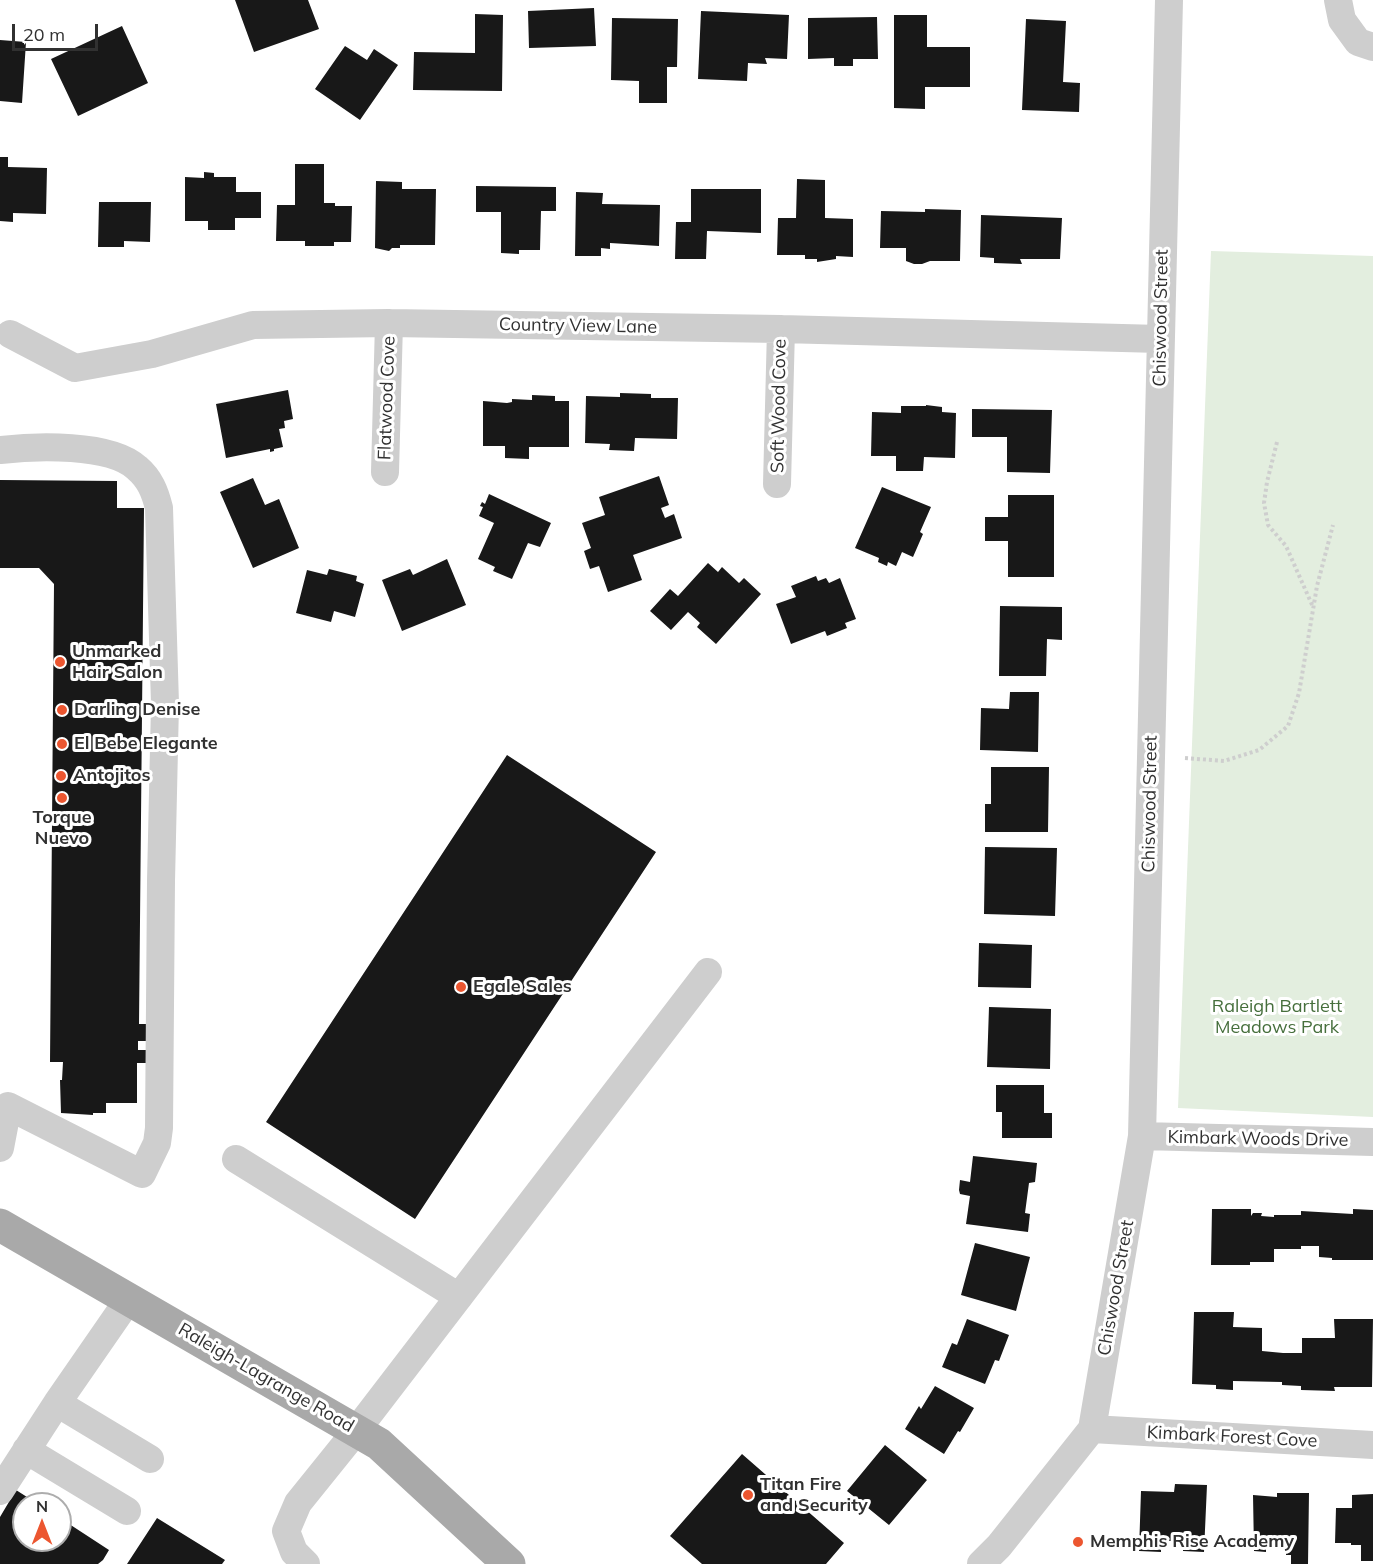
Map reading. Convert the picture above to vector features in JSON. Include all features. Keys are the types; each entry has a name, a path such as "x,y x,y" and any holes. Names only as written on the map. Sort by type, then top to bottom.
{"main road":[{"name":"Raleigh-Lagrange Road","path":"0,1225 379,1444 509,1564"}],"street":[{"name":"Chiswood Street","path":"981,1564 999,1546 1092,1430 1142,1136 1169,0"},
{"path":"1338,0 1342,20 1358,42 1373,47"},
{"name":"Country View Lane","path":"10,334 75,368 152,354 253,326 389,323 781,329 1160,339"},
{"name":"Flatwood Cove","path":"385,472 389,323"},
{"name":"Soft Wood Cove","path":"777,484 781,329"},
{"path":"0,450 54,448 112,454 136,466 154,489 159,508 165,704 159,1128 156,1143 142,1174 8,1106 0,1148"},
{"path":"306,1564 294,1552 286,1531 298,1503 357,1431 708,972"},
{"name":"Kimbark Woods Drive","path":"1142,1136 1373,1142"},
{"path":"236,1160 459,1297"},
{"path":"0,1491 129,1299"},
{"path":"57,1403 150,1459"},
{"name":"Kimbark Forest Cove","path":"1092,1430 1373,1445"},
{"path":"26,1450 128,1511"}],"path":[{"path":"1277,442 1264,503 1268,525 1286,546 1314,609"},
{"path":"1185,758 1224,761 1242,756 1259,750 1288,726 1299,693 1317,586 1333,525"}],"green space":[{"name":"Raleigh Bartlett Meadows Park","path":"1211,251 1373,256 1373,1117 1178,1108"}],"building":[{"path":"235,0 308,0 319,29 254,52"},
{"path":"594,8 596,46 529,48 528,11"},
{"path":"701,11 789,15 787,59 765,58 767,64 748,63 747,81 698,79"},
{"path":"475,14 503,15 502,91 413,90 414,52 475,53"},
{"path":"894,15 927,15 927,47 970,47 970,87 925,87 925,109 894,108"},
{"path":"877,17 878,59 853,59 853,66 834,66 834,58 808,59 808,18"},
{"path":"612,18 678,19 677,67 667,67 667,103 639,103 639,81 611,80"},
{"path":"1026,19 1066,21 1063,82 1080,83 1079,112 1022,110"},
{"path":"122,26 148,83 78,116 51,59"},
{"path":"0,40 26,42 22,103 0,101"},
{"path":"345,46 367,60 374,49 398,65 360,120 315,89"},
{"path":"0,157 8,157 8,167 47,168 46,214 13,213 13,222 0,221"},
{"path":"295,164 324,164 324,203 335,203 335,206 352,206 351,242 334,242 334,246 305,246 305,241 276,241 277,205 295,205"},
{"path":"204,172 214,173 214,177 236,177 236,192 261,192 261,218 235,218 235,230 208,230 208,221 185,221 185,177 204,178"},
{"path":"797,179 825,180 825,218 853,219 853,257 836,256 836,259 817,262 817,259 805,259 805,255 777,255 778,218 796,218"},
{"path":"376,181 402,182 402,189 436,189 435,245 400,245 400,248 392,248 389,251 375,248"},
{"path":"476,186 556,187 556,211 541,211 540,250 519,250 519,254 501,253 501,212 476,212"},
{"path":"691,189 761,189 761,233 707,231 706,259 675,259 676,222 691,222"},
{"path":"576,192 603,193 602,204 660,205 659,246 610,243 610,249 601,248 601,256 575,256"},
{"path":"99,202 151,202 150,242 124,241 124,247 98,247"},
{"path":"925,209 961,210 960,261 930,261 914,264 906,261 906,248 880,248 881,211 925,212"},
{"path":"981,215 1062,218 1060,259 1020,259 1022,264 994,263 994,258 980,257"},
{"path":"288,390 293,419 284,421 285,428 279,429 283,447 270,452 270,449 226,458 216,404"},
{"path":"620,393 651,394 651,398 678,398 677,439 635,438 634,451 609,450 610,444 585,443 586,396 620,397"},
{"path":"532,395 555,396 555,401 569,401 569,447 529,447 529,459 505,458 505,446 483,446 483,401 507,403 512,402 512,399 532,400"},
{"path":"901,406 942,407 942,412 956,413 955,458 924,457 923,471 896,471 896,456 871,456 872,412 901,413"},
{"path":"972,409 1052,410 1050,473 1007,472 1007,437 972,437"},
{"path":"659,476 669,505 661,508 665,518 674,514 682,538 633,555 642,580 608,592 599,566 590,569 584,551 591,548 582,523 605,515 599,497"},
{"path":"253,478 265,505 279,499 299,548 253,568 220,492"},
{"path":"0,480 117,481 117,508 144,508 139,1024 150,1024 146,1041 138,1041 138,1050 146,1050 150,1063 137,1063 137,1103 106,1103 106,1113 93,1113 93,1115 61,1113 60,1080 62,1080 63,1062 50,1062 54,584 39,568 0,568"},
{"path":"882,487 931,507 920,532 923,534 913,557 902,552 896,566 888,562 887,566 878,562 879,558 855,548"},
{"path":"489,494 551,523 540,547 528,543 512,579 493,571 495,567 478,559 494,523 479,516 483,507 480,506 482,502 485,504"},
{"path":"1008,495 1054,495 1054,577 1008,577 1008,541 985,541 985,517 1008,517"},
{"path":"447,559 466,605 402,631 382,580 410,569 413,575"},
{"path":"708,563 718,572 722,567 739,583 744,578 761,594 716,644 697,627 700,623 688,612 671,630 650,611 670,589 678,596"},
{"path":"329,569 357,576 356,581 364,584 355,617 334,611 331,622 296,613 307,570 327,575"},
{"path":"816,576 818,581 826,578 829,583 840,578 856,619 845,623 847,628 827,636 825,631 791,644 776,604 796,597 791,586"},
{"path":"1000,606 1062,607 1062,640 1047,639 1046,676 999,676"},
{"path":"1010,692 1039,692 1038,752 980,750 981,708 1009,709"},
{"name":"Egale Sales","path":"507,755 656,852 415,1219 266,1122"},
{"path":"991,767 1049,767 1048,832 985,832 985,804 991,804"},
{"path":"985,847 1057,848 1055,916 984,914"},
{"path":"979,943 1032,945 1031,988 978,987"},
{"path":"989,1007 1051,1009 1050,1069 987,1067"},
{"path":"996,1085 1044,1085 1044,1113 1052,1113 1052,1138 1002,1138 1002,1112 996,1112"},
{"path":"973,1156 1037,1163 1035,1182 1029,1183 1025,1213 1030,1214 1028,1232 966,1224 970,1196 960,1194 960,1180 970,1182"},
{"path":"1212,1209 1251,1209 1251,1216 1253,1213 1262,1213 1261,1216 1274,1217 1274,1215 1301,1215 1301,1211 1353,1214 1353,1209 1373,1210 1373,1260 1332,1260 1332,1258 1319,1257 1319,1246 1301,1246 1301,1249 1274,1249 1274,1262 1250,1262 1250,1265 1211,1265"},
{"path":"975,1243 1030,1257 1016,1311 961,1295"},
{"path":"1194,1312 1234,1312 1233,1327 1262,1328 1262,1351 1283,1353 1302,1353 1302,1338 1335,1338 1334,1319 1373,1319 1372,1387 1334,1387 1335,1391 1301,1390 1301,1386 1282,1385 1282,1382 1233,1381 1233,1390 1216,1389 1216,1385 1192,1384"},
{"path":"967,1319 1009,1335 999,1361 995,1360 985,1384 942,1367 952,1343 957,1345"},
{"path":"935,1386 974,1408 944,1454 905,1429"},
{"path":"885,1445 927,1480 889,1525 847,1491"},
{"name":"Titan Fire and Security","path":"742,1454 844,1543 826,1564 702,1564 670,1536"},
{"path":"1175,1484 1207,1485 1204,1552 1183,1551 1183,1541 1161,1541 1161,1552 1139,1551 1141,1491 1174,1492"},
{"path":"1277,1493 1309,1493 1308,1564 1291,1564 1291,1555 1286,1555 1286,1544 1266,1546 1266,1552 1254,1551 1253,1495 1277,1497"},
{"path":"1373,1494 1373,1561 1361,1561 1361,1545 1335,1543 1336,1508 1352,1508 1352,1495"},
{"path":"12,1497 12,1552 72,1552 72,1526 109,1550 98,1564 0,1564 0,1517"},
{"path":"157,1518 225,1560 222,1564 127,1564"}],"place":[{"name":"Unmarked Hair Salon","path":"60,662"},
{"name":"Darling Denise","path":"62,710"},
{"name":"El Bebe Elegante","path":"62,744"},
{"name":"Antojitos","path":"61,776"},
{"name":"Torque Nuevo","path":"62,798"},
{"name":"Egale Sales","path":"461,987"},
{"name":"Titan Fire and Security","path":"748,1495"},
{"name":"Memphis Rise Academy","path":"1078,1542"}]}
